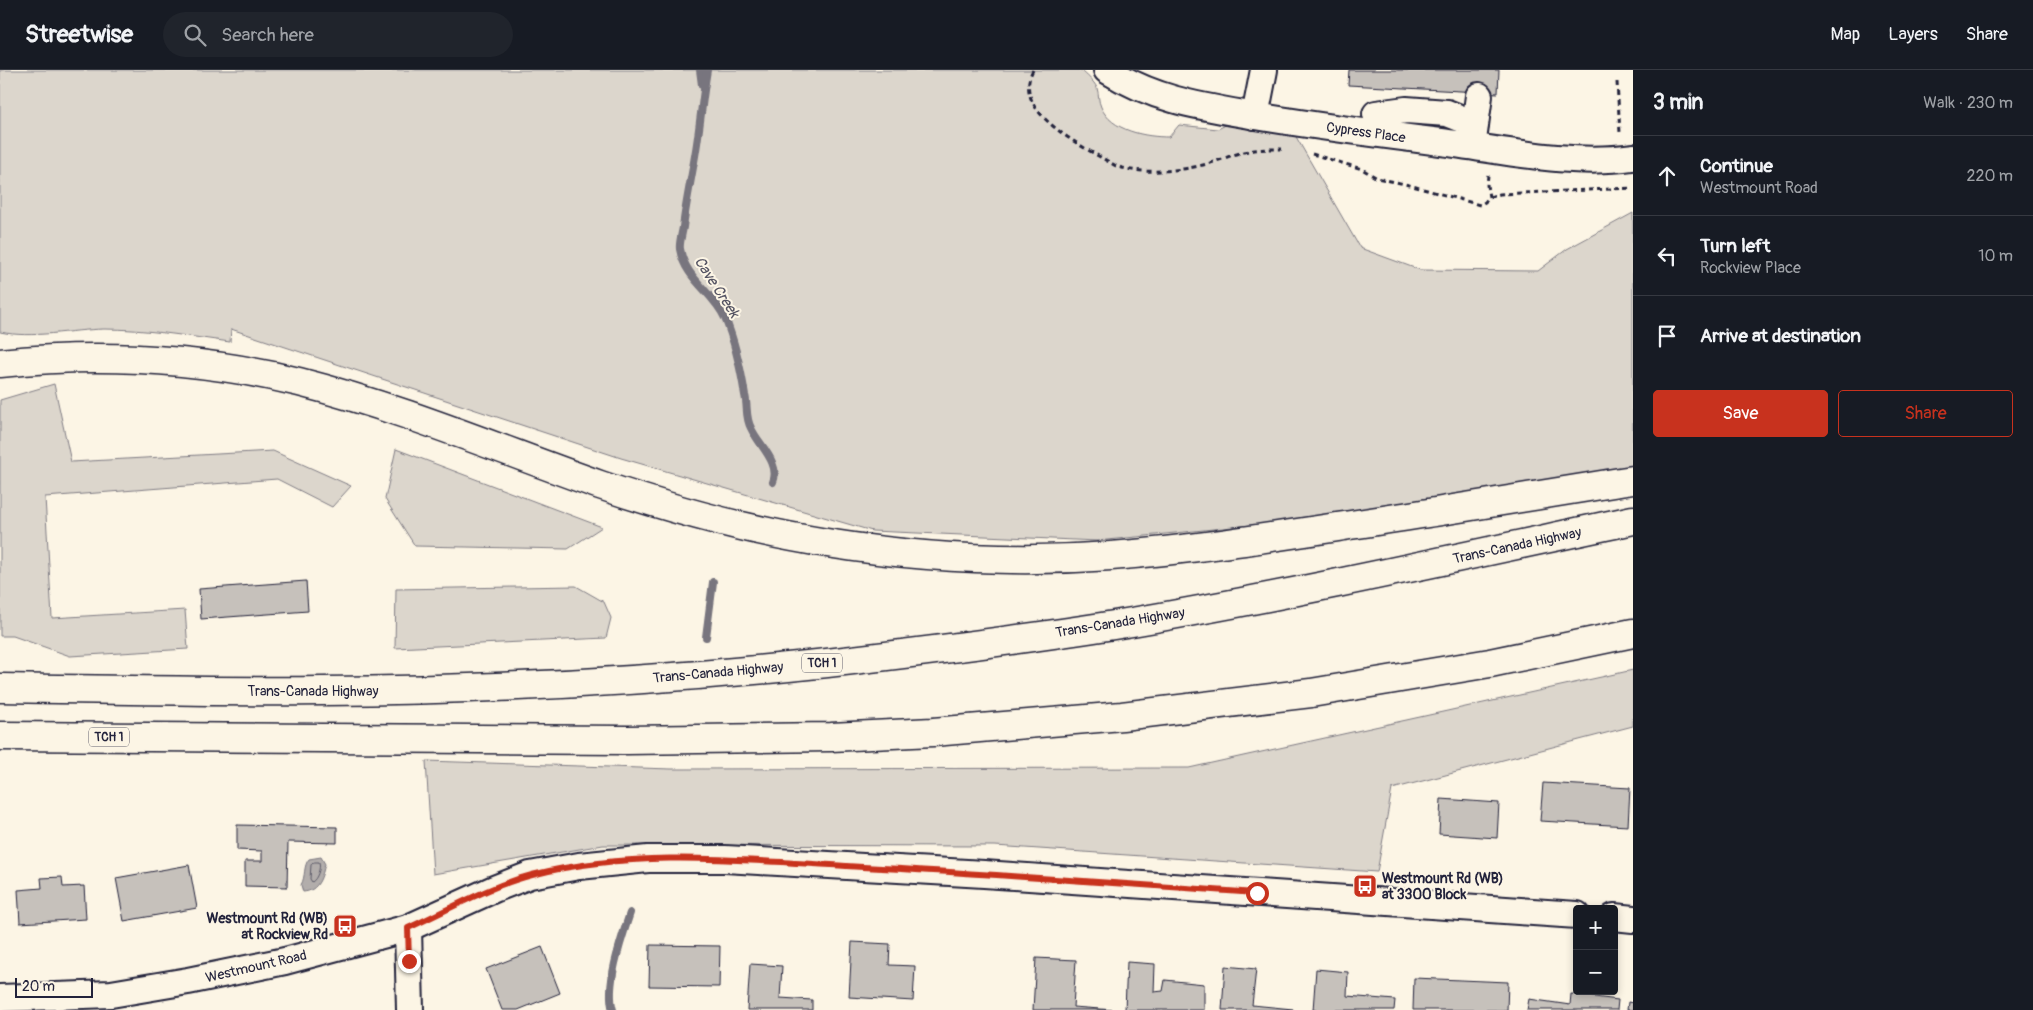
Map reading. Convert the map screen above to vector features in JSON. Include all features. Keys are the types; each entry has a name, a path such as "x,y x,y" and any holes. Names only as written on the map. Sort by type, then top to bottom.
{"highway":[{"path":"0,363 76,358 121,358 183,362 252,372 297,382 378,405 602,485 708,518 827,543 950,557 1109,556 1215,545 1393,519 1633,480"},
{"name":"Trans-Canada Highway","path":"0,688 219,691 424,690 624,680 825,663 1022,638 1153,618 1382,574 1633,520"},
{"name":"TCH 1","path":"0,736 637,740 831,737 933,732 1122,716 1311,694 1481,664 1633,633"},
{"path":"0,753 219,738"}],"street":[{"name":"Cypress Place","path":"1107,70 1142,89 1177,101 1255,116 1376,113 1581,159 1627,158"},
{"path":"1255,116 1264,70"},
{"path":"1473,135 1479,96"},
{"name":"Westmount Road","path":"0,998 111,994 188,981 285,961 408,928 494,889 530,875 579,866 648,859 725,859 984,874 1573,915"},
{"path":"1618,917 1633,919"},
{"path":"408,928 410,1010"}],"path":[{"path":"1034,70 1028,83 1030,96 1042,116 1057,131 1116,166 1127,170 1187,168 1205,165 1244,152 1287,148"},
{"path":"1617,82 1627,158"},
{"path":"1305,152 1340,161 1362,169 1377,178 1480,205 1489,196 1500,194 1633,188"}],"shaded area":[{"path":"0,70 1081,70 1096,85 1100,105 1106,115 1113,122 1130,131 1150,136 1169,137 1179,125 1218,129 1233,121 1295,135 1360,248 1420,270 1538,271 1567,249 1633,213 1633,469 1387,511 1097,541 872,531 621,458 231,329 230,342 167,333 120,329 25,335 0,332"},
{"path":"54,384 71,462 273,451 351,486 332,507 277,479 45,497 52,618 185,610 188,649 70,656 13,636 0,636 0,400"},
{"path":"396,449 602,527 568,549 415,546 385,499"},
{"path":"576,586 604,602 611,618 606,638 395,648 396,589"},
{"path":"1633,670 1633,726 1392,789 1377,872 995,846 603,845 433,874 426,761 671,769 1189,768"}],"water":[{"path":"321,857 325,864 319,882 313,889 303,892 301,885 307,862 309,859"}],"building":[{"path":"1349,70 1499,70 1498,93 1348,85"},
{"path":"306,581 308,611 201,619 199,589"},
{"path":"1543,783 1630,788 1628,826 1540,821"},
{"path":"1441,799 1499,803 1497,838 1439,834"},
{"path":"237,825 337,827 337,843 288,842 287,887 245,886 245,861 262,861 262,851 237,850"},
{"path":"189,865 197,908 124,921 116,878"},
{"path":"62,877 63,887 84,886 86,919 20,923 18,890 42,888 41,878"},
{"path":"852,942 890,944 889,965 915,966 913,1001 849,997"},
{"path":"650,945 720,946 719,987 649,986"},
{"path":"542,947 560,993 518,1010 502,1010 486,969"},
{"path":"1036,958 1076,960 1073,1007 1114,1010 1033,1010"},
{"path":"1127,962 1155,964 1154,992 1163,991 1165,980 1204,984 1204,1010 1125,1010"},
{"path":"750,964 782,966 780,998 812,1000 812,1010 747,1010"},
{"path":"1225,966 1256,969 1252,1005 1293,1010 1222,1010"},
{"path":"1316,969 1348,972 1347,996 1395,1000 1394,1010 1313,1010"},
{"path":"1414,978 1508,982 1507,1010 1413,1010"},
{"path":"1571,994 1618,1000 1617,1010 1527,1010 1529,999 1570,1005"},
{"path":"1628,1002 1633,1003 1633,1010 1627,1010"}],"waterway":[{"path":"700,70 702,85"},
{"name":"Cave Creek","path":"707,70 680,249 687,269 714,300 725,318 740,366 749,424 768,454 774,468 773,482"},
{"name":"Cave Creek","path":"706,637 713,582"},
{"name":"Cave Creek","path":"613,1010 611,1000 613,975 630,913"}],"place":[{"name":"Westmount Rd (WB) at 3300 Block","path":"1365,886"},
{"name":"Westmount Rd (WB) at Rockview Rd","path":"345,926"}],"route":[{"path":"409,961 408,928 494,889 530,875 579,866 648,859 745,860 1257,893"}]}
